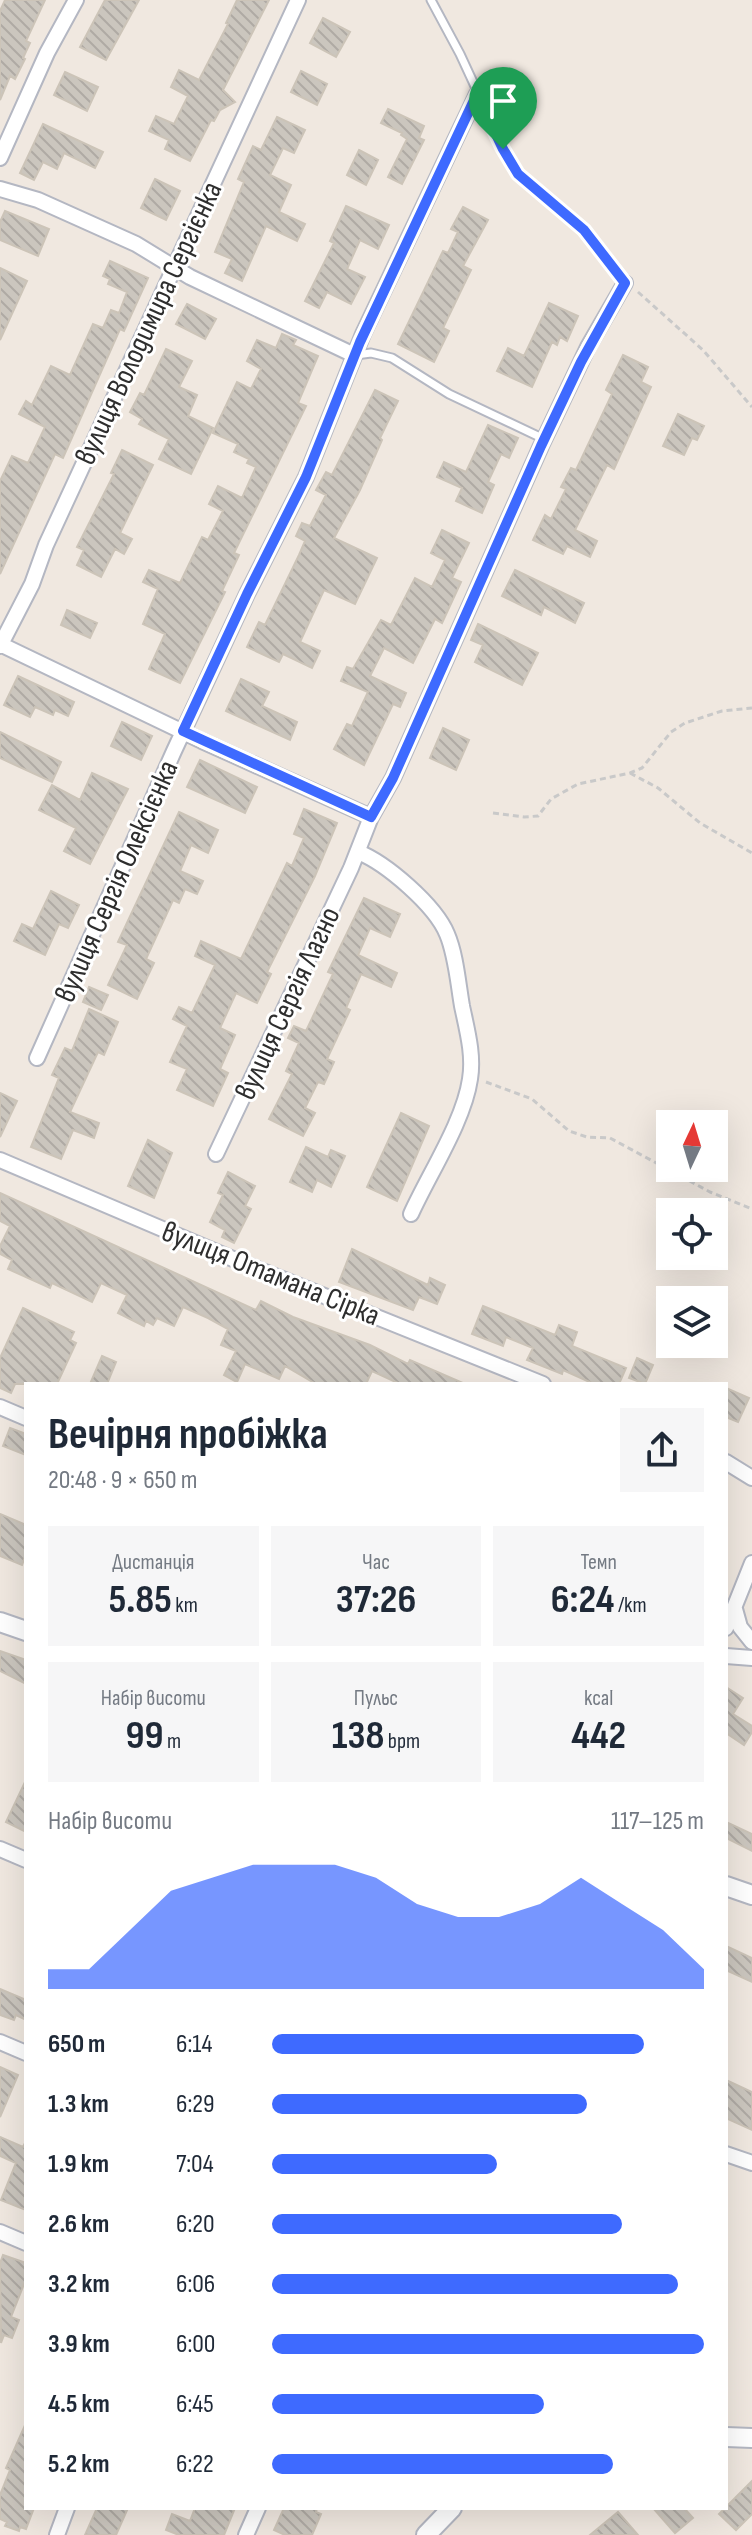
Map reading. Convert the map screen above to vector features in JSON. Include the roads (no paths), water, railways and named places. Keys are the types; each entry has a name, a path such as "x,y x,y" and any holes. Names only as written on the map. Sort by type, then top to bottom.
{"street":[{"path":"0,158 47,53 76,0"},
{"name":"вулиця Володимира Сергієнка","path":"0,645 32,584 46,545 298,0"},
{"name":"вулиця Сергія Олексієнка","path":"37,1058 183,731 306,477 354,355 477,94"},
{"path":"0,189 38,200 136,244 175,267 354,355"},
{"name":"вулиця Сергія Лагно","path":"216,1154 358,852 371,817 393,778 544,439 584,355 625,283"},
{"path":"0,645 371,817"},
{"path":"358,852 380,863 428,906 448,936 471,1055 470,1079 456,1122 411,1214"},
{"name":"вулиця Отамана Сірка","path":"0,1160 240,1262 538,1382"},
{"path":"0,1407 24,1417"},
{"path":"728,1463 752,1478"},
{"path":"728,1624 752,1563"},
{"path":"735,1609 740,1627 752,1642"},
{"path":"0,1622 24,1630"},
{"path":"728,1656 752,1658"},
{"path":"0,1849 24,1859"},
{"path":"728,1887 752,1895"},
{"path":"0,2042 24,2052"},
{"path":"728,2156 752,2163"},
{"path":"0,2232 24,2242"},
{"path":"728,2437 752,2438"},
{"path":"57,2535 66,2510"},
{"path":"246,2535 257,2510"},
{"path":"426,2535 450,2510"}],"lane":[{"path":"431,0 518,174 584,230 625,283"},
{"path":"354,355 371,353 392,358 449,394 544,439"}]}
